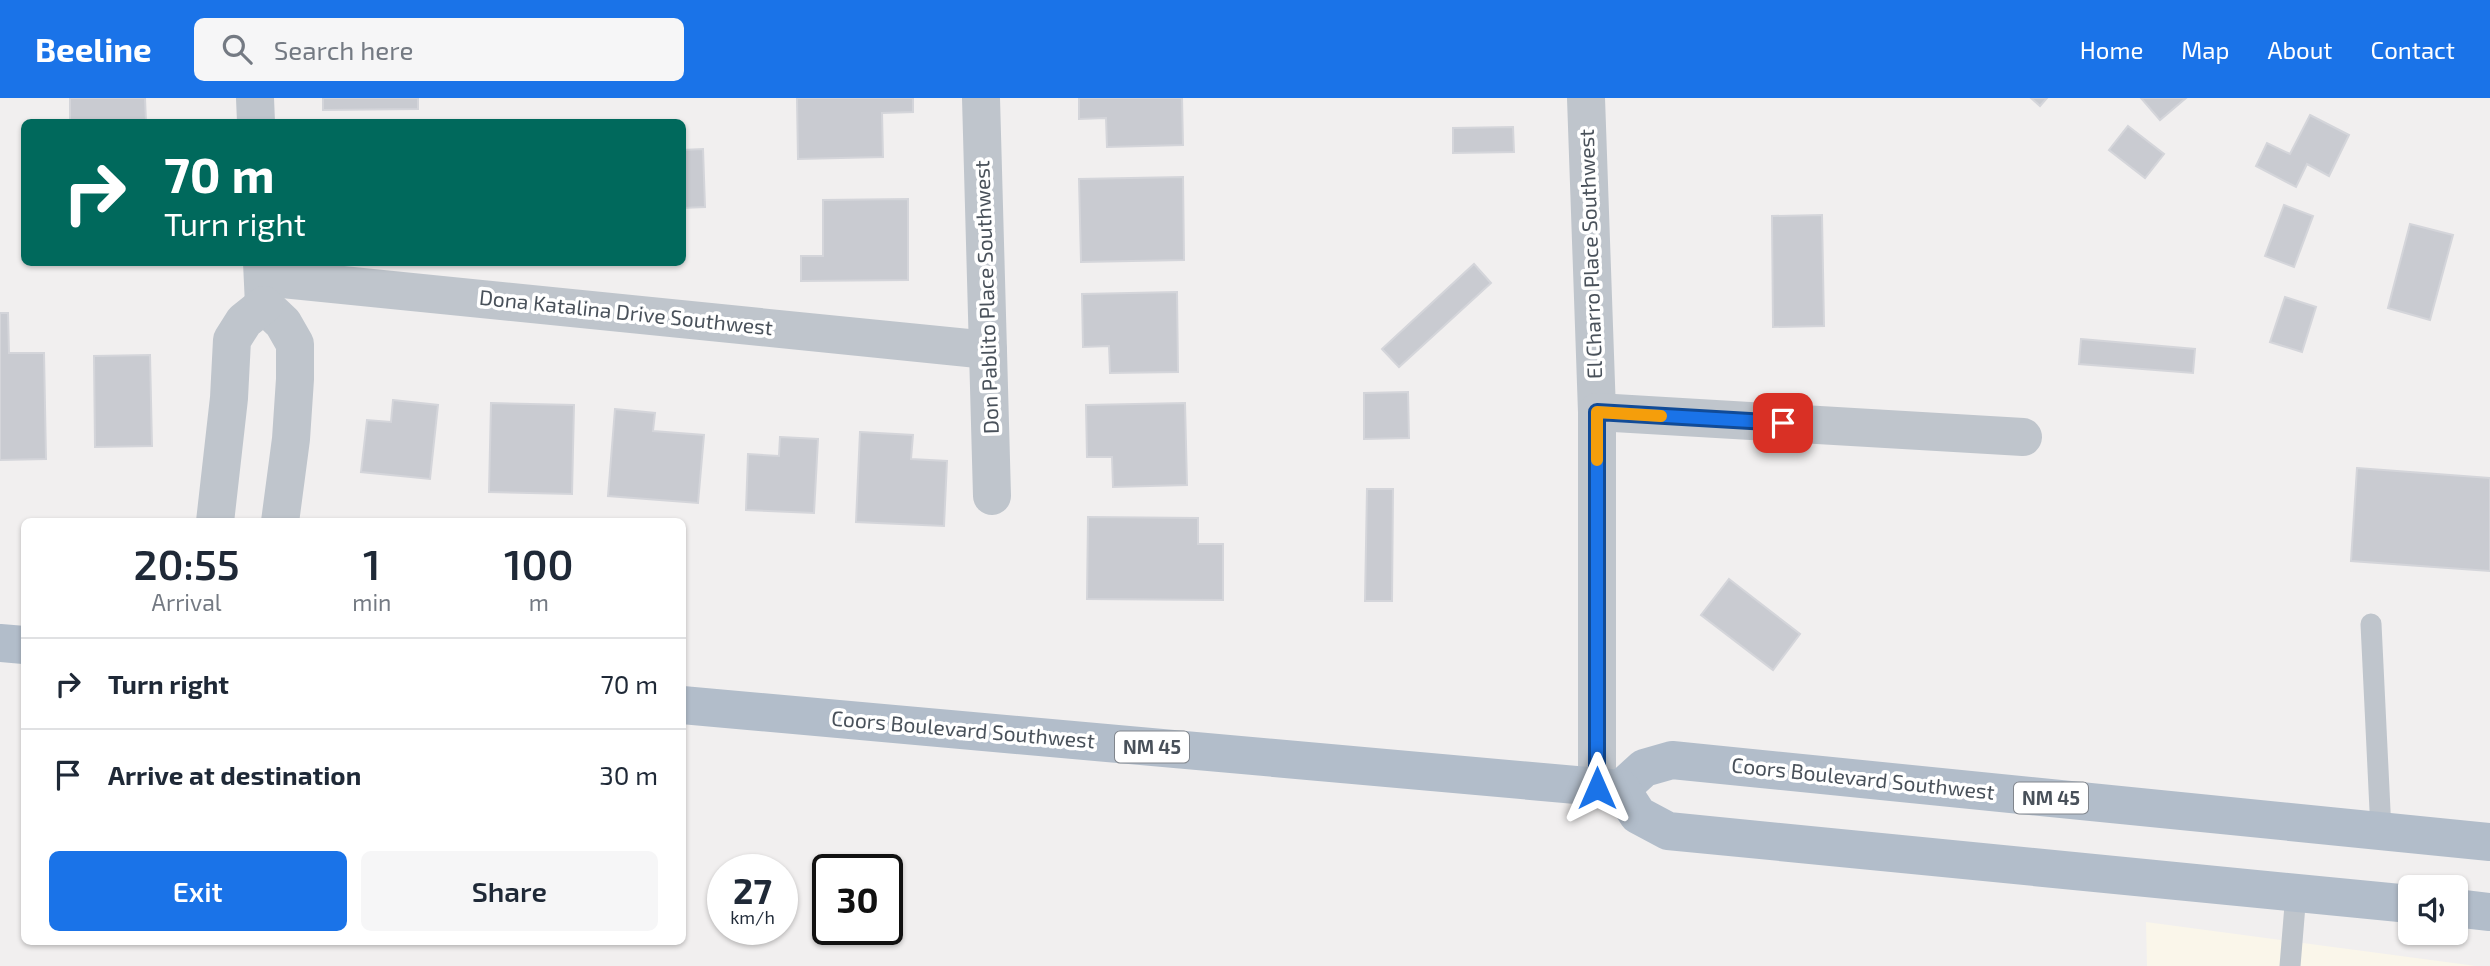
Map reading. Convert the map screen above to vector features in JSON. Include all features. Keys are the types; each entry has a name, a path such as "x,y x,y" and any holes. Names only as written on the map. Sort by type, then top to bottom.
{"main road":[{"path":"0,643 21,645"},
{"name":"Coors Boulevard Southwest","path":"686,705 1609,788 1644,768 1672,760 2490,842"},
{"path":"1609,788 1638,815 1668,831 2398,903"},
{"path":"2468,909 2490,912"}],"street":[{"path":"255,98 256,119"},
{"name":"Don Pablito Place Southwest","path":"981,98 992,496"},
{"name":"El Charro Place Southwest","path":"1586,98 1609,788"},
{"path":"215,518 229,398 232,340 263,281"},
{"path":"263,281 295,344 291,439 281,518"},
{"name":"Dona Katalina Drive Southwest","path":"263,281 988,350"},
{"path":"1597,412 2023,437"}],"lane":[{"path":"2371,624 2381,831"},
{"path":"2290,966 2296,893"}],"shaded area":[{"path":"2146,922 2476,966 2147,966"}],"building":[{"path":"70,98 145,98 146,119 70,119"},
{"path":"323,98 418,98 418,109 323,110"},
{"path":"797,98 913,98 913,112 882,113 883,157 798,159"},
{"path":"1079,98 1182,98 1183,145 1107,147 1106,118 1079,119"},
{"path":"2031,98 2047,98 2040,106"},
{"path":"2141,98 2186,98 2160,120"},
{"path":"2310,115 2349,135 2329,176 2307,164 2296,187 2256,166 2267,143 2290,154"},
{"path":"2128,126 2164,154 2145,178 2109,150"},
{"path":"1513,127 1514,152 1453,153 1453,128"},
{"path":"703,149 705,207 686,208 686,150"},
{"path":"1183,177 1184,260 1081,262 1079,179"},
{"path":"908,199 908,280 801,281 801,256 823,256 823,200"},
{"path":"2284,205 2313,216 2294,267 2265,256"},
{"path":"1822,215 1824,326 1773,327 1772,216"},
{"path":"2410,224 2453,235 2430,320 2388,308"},
{"path":"1474,264 1491,283 1399,367 1382,349"},
{"path":"1177,292 1178,372 1110,373 1109,346 1083,347 1082,294"},
{"path":"2285,297 2316,307 2302,352 2270,342"},
{"path":"0,313 8,313 9,353 44,353 46,459 0,460"},
{"path":"2081,339 2195,349 2193,373 2079,364"},
{"path":"150,355 152,446 95,447 94,356"},
{"path":"1408,392 1409,438 1364,439 1364,393"},
{"path":"393,400 438,405 430,479 361,472 367,420 391,422"},
{"path":"491,403 574,405 572,494 489,492"},
{"path":"1185,403 1187,485 1113,487 1112,457 1087,457 1086,405"},
{"path":"615,409 655,413 653,431 704,435 698,503 608,496"},
{"path":"860,432 913,435 911,459 947,461 944,526 856,522"},
{"path":"780,437 818,439 814,513 746,510 748,454 779,456"},
{"path":"2357,468 2490,478 2490,571 2351,561"},
{"path":"1367,489 1393,489 1392,601 1365,601"},
{"path":"1088,517 1198,518 1198,544 1223,544 1223,600 1087,599"},
{"path":"1729,579 1800,634 1773,670 1701,615"}],"slow traffic":[{"path":"1597,460 1597,412 1661,416"}],"route":[{"path":"1597,788 1597,412 1783,423"}]}
